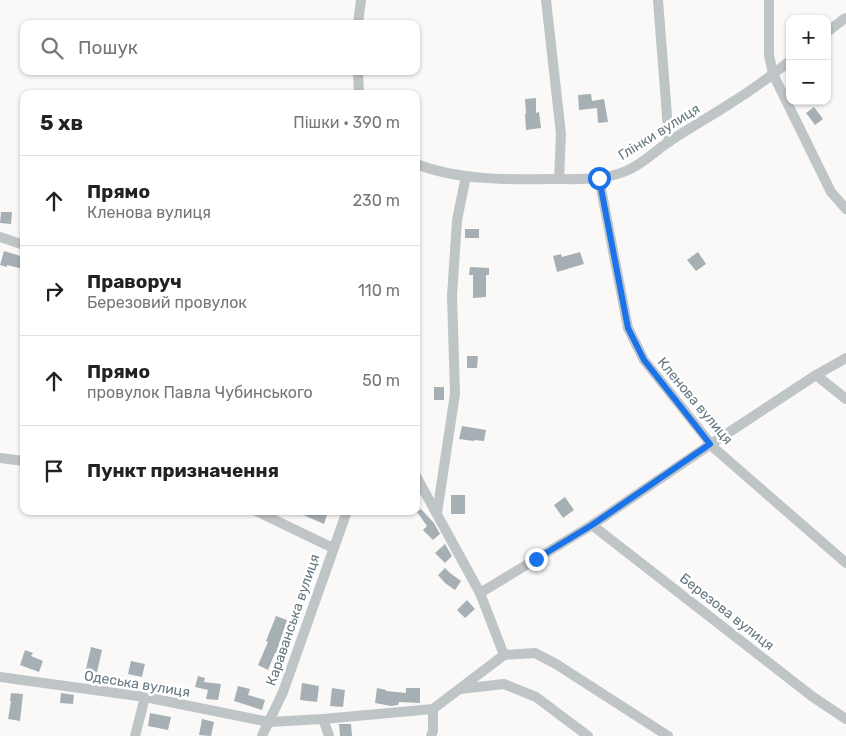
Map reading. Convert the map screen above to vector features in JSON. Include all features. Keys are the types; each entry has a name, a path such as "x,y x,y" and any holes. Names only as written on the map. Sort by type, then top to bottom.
{"street":[{"path":"358,20 361,0"},
{"path":"546,0 561,134 559,179"},
{"path":"658,0 669,142"},
{"path":"768,0 769,55 773,74 831,192 846,208"},
{"path":"831,29 845,19"},
{"name":"Глінки вулиця","path":"420,165 466,176 509,180 579,180 613,175 643,162 669,142 736,100 786,64"},
{"path":"358,75 359,90"},
{"path":"437,513 455,394 452,296 457,220 466,176"},
{"name":"Кленова вулиця","path":"599,178 628,328 644,360 710,444 846,563"},
{"path":"0,237 20,244"},
{"path":"480,593 592,525 710,444 846,358"},
{"path":"816,376 846,399"},
{"path":"0,458 20,460"},
{"path":"420,483 480,593 504,655"},
{"path":"264,515 333,548"},
{"name":"Караванська вулиця","path":"262,736 283,692 345,515"},
{"name":"Березова вулиця","path":"592,525 807,692 846,719"},
{"path":"431,736 433,731 433,709 504,655 535,653 556,664 668,736"},
{"name":"Одеська вулиця","path":"0,679 145,697 269,722 433,709"},
{"path":"459,689 504,684 536,697 588,736"},
{"path":"135,736 145,697"},
{"path":"323,719 329,736"}],"building":[{"path":"591,94 592,101 604,99 608,122 598,123 597,108 579,110 578,95"},
{"path":"536,98 536,113 539,112 541,128 526,130 525,99"},
{"path":"814,107 823,119 815,125 806,113"},
{"path":"1,212 12,212 11,224 0,223"},
{"path":"465,229 479,229 479,238 465,238"},
{"path":"4,251 20,256 20,268 0,265"},
{"path":"580,252 584,264 557,272 553,256 561,254 562,257"},
{"path":"698,252 706,264 696,271 687,260"},
{"path":"470,267 489,268 489,275 486,275 486,297 473,298 473,275 469,275"},
{"path":"467,356 478,356 477,368 467,368"},
{"path":"434,387 444,387 444,400 434,400"},
{"path":"462,426 486,430 484,441 459,439"},
{"path":"451,495 465,495 465,514 451,514"},
{"path":"565,497 574,510 563,518 554,505"},
{"path":"420,510 434,523 440,534 433,540 423,530 427,526 419,515"},
{"path":"303,515 327,515 324,524"},
{"path":"445,544 452,556 445,563 435,553"},
{"path":"445,568 461,581 455,590 438,575"},
{"path":"467,600 475,609 465,618 457,610"},
{"path":"276,616 287,620 268,670 258,665"},
{"path":"91,647 102,650 97,672 86,669"},
{"path":"25,650 33,653 31,656 43,661 39,672 20,665"},
{"path":"131,661 145,664 142,677 128,674"},
{"path":"198,676 205,678 204,682 221,684 218,700 206,699 208,690 195,687"},
{"path":"302,683 319,686 317,702 300,700"},
{"path":"238,686 250,689 248,695 265,700 262,710 234,701"},
{"path":"332,688 345,690 343,707 330,706"},
{"path":"377,688 406,693 406,688 420,688 420,703 399,702 398,705 391,706 375,703"},
{"path":"11,693 23,694 20,721 8,719"},
{"path":"61,693 74,695 73,704 60,703"},
{"path":"150,713 171,717 168,730 148,726"},
{"path":"202,719 214,722 211,736 199,735"},
{"path":"339,724 351,724 352,736 340,736"}],"route":[{"path":"536,559 592,525 710,444 644,360 628,328 599,178"}]}
